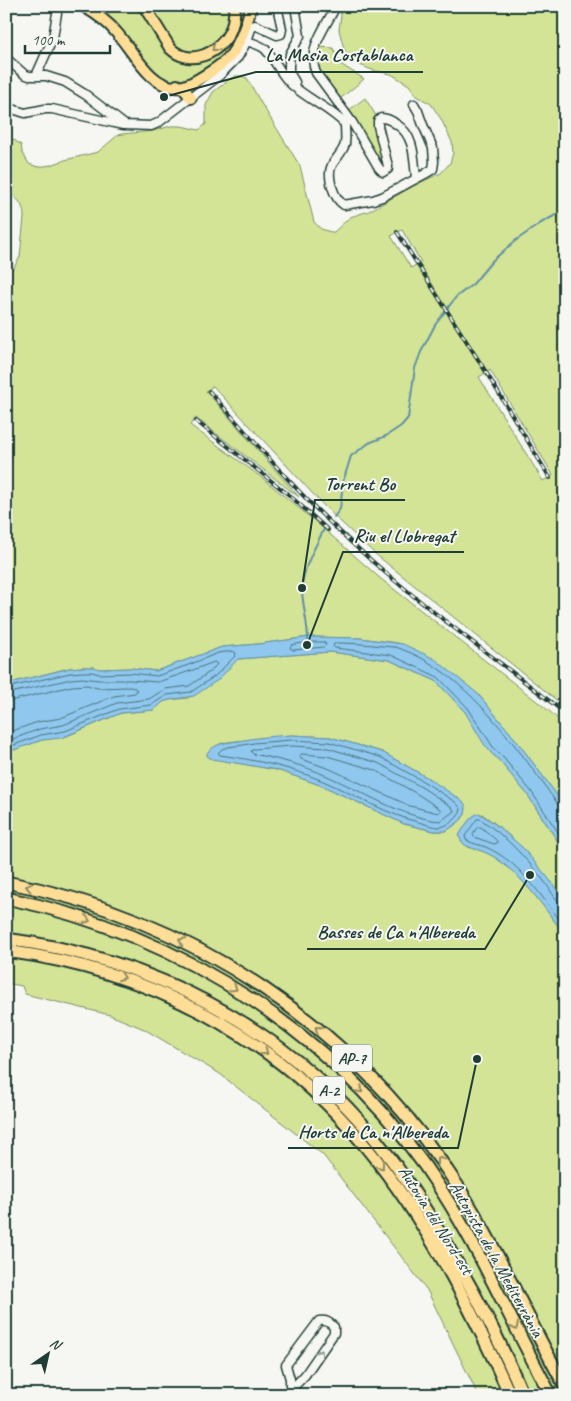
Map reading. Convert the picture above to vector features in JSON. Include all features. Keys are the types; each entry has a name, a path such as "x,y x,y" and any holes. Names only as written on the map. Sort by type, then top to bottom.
{"highway":[{"name":"Autopista de la Mediterrània","path":"6,882 68,896 123,914 173,936 226,964 264,988 306,1019 344,1051 414,1125 458,1186 495,1251 565,1386"},
{"name":"Autopista de la Mediterrània","path":"6,898 92,921 168,952 213,975 255,1002 298,1033 329,1060 386,1117 425,1166 474,1246 551,1395"},
{"name":"Autovia del Nord-est","path":"6,939 41,944 91,955 118,963 168,983 192,994 245,1024 307,1070 371,1134 410,1186 444,1240 486,1314 523,1395"},
{"name":"Autovia del Nord-est","path":"6,951 86,966 157,991 206,1014 239,1034 272,1057 307,1086 328,1105 365,1145 415,1214 435,1246 474,1318 510,1395"}],"main road":[{"path":"83,6 110,25 143,67 185,96"},
{"path":"144,6 170,48 175,53 195,58 212,51 226,37 233,22 234,6"},
{"path":"245,37 246,6"},
{"path":"185,96 196,80 231,55 245,37 251,6"},
{"path":"185,96 184,84 236,47"},
{"path":"165,81 179,82 197,74"}],"street":[{"path":"6,107 25,113 52,109 125,125 151,126 158,123 185,96 230,66 238,56 245,37 252,26 255,25 281,34 282,26 277,6"},
{"path":"295,6 300,36 290,54 289,72 308,97"},
{"path":"336,6 318,40 313,65 316,72 348,123 383,172 388,169 388,166 378,121 381,118 386,118 405,130 411,140 416,178"},
{"path":"36,76 53,38 58,12"},
{"path":"245,37 265,49 289,82 348,123"},
{"path":"6,58 24,74 53,78 65,82 86,95 125,125"},
{"path":"348,123 344,146 331,166 330,171 333,188 344,205 382,197 433,168 434,148 414,104"},
{"path":"324,1320 329,1322 334,1327 334,1334 305,1375 288,1392 290,1379 286,1365 319,1322 324,1320"},
{"path":"288,1373 296,1376 305,1375"}],"green space":[{"path":"66,6 252,6 223,67 187,94 173,93 163,89 133,61 110,33 87,13"},
{"path":"340,6 565,6 565,707 374,553 326,508 213,386 206,391 299,497 196,418 190,425 261,477 381,579 565,725 565,806 516,740 478,694 398,643 360,638 310,637 222,647 156,671 131,668 69,668 6,684 6,274 13,269 20,257 24,217 23,208 19,202 6,192 6,134 21,145 22,152 29,164 38,167 98,152 118,135 122,134 153,131 171,126 199,130 206,124 206,105 213,92 235,76 241,76 247,78 300,166 314,222 321,229 334,232 350,217 369,211 441,173 450,163 453,153 452,142 431,104 417,96 409,85 391,74 372,70 355,63 344,49 339,30","holes":["402,230 421,262 411,268 391,236","490,370 553,475 543,481 479,377"]},
{"path":"318,47 333,48 342,65 364,79 340,99 317,68"},
{"path":"365,98 375,114 384,161 381,163 348,111"},
{"path":"330,652 389,660 436,681 465,712 492,754 527,794 565,853 565,901 517,843 482,814 475,815 460,834 468,847 485,852 499,860 521,879 565,935 565,1395 478,1395 427,1290 323,1155 220,1074 144,1029 110,1015 25,994 22,986 6,983 6,749 14,750 42,740 67,736 121,713 153,710 163,702 188,698 238,659","holes":["292,735 330,737 382,752 428,778 466,808 465,814 462,819 446,831 434,831 404,824 323,786 277,770 209,758 212,749 227,742"]}],"water":[{"path":"310,637 360,638 403,644 435,659 478,694 516,740 565,806 565,852 527,794 484,744 465,712 436,681 389,660 330,652 238,659 218,680 194,696 163,702 154,710 121,713 61,738 42,740 14,750 6,749 6,684 70,668 131,668 156,671 222,647"},
{"path":"292,735 330,737 382,752 428,778 458,798 465,804 465,814 460,821 446,831 434,831 404,824 323,786 277,770 212,759 207,756 211,749 224,743 262,737"},
{"path":"479,813 522,847 565,901 565,935 534,894 517,876 494,857 463,843 459,836 473,816"}],"waterway":[{"path":"334,517 340,509 343,482 351,456 369,443 386,436 401,426 408,418 415,368 421,352 435,325 456,297 473,284 492,261 515,241 541,223 565,210"},
{"path":"308,640 302,594 303,580 310,558 324,529"}],"railway":[{"path":"397,232 486,372 550,478"},
{"path":"209,391 318,511 362,552 390,577 565,713"},
{"path":"196,421 289,495 328,530"}],"place":[{"name":"La Masia Costablanca","path":"164,97"},
{"name":"Torrent Bo","path":"302,588"},
{"name":"Riu el Llobregat","path":"307,645"},
{"name":"Basses de Ca n'Albereda","path":"530,875"},
{"name":"Horts de Ca n'Albereda","path":"477,1059"}]}
